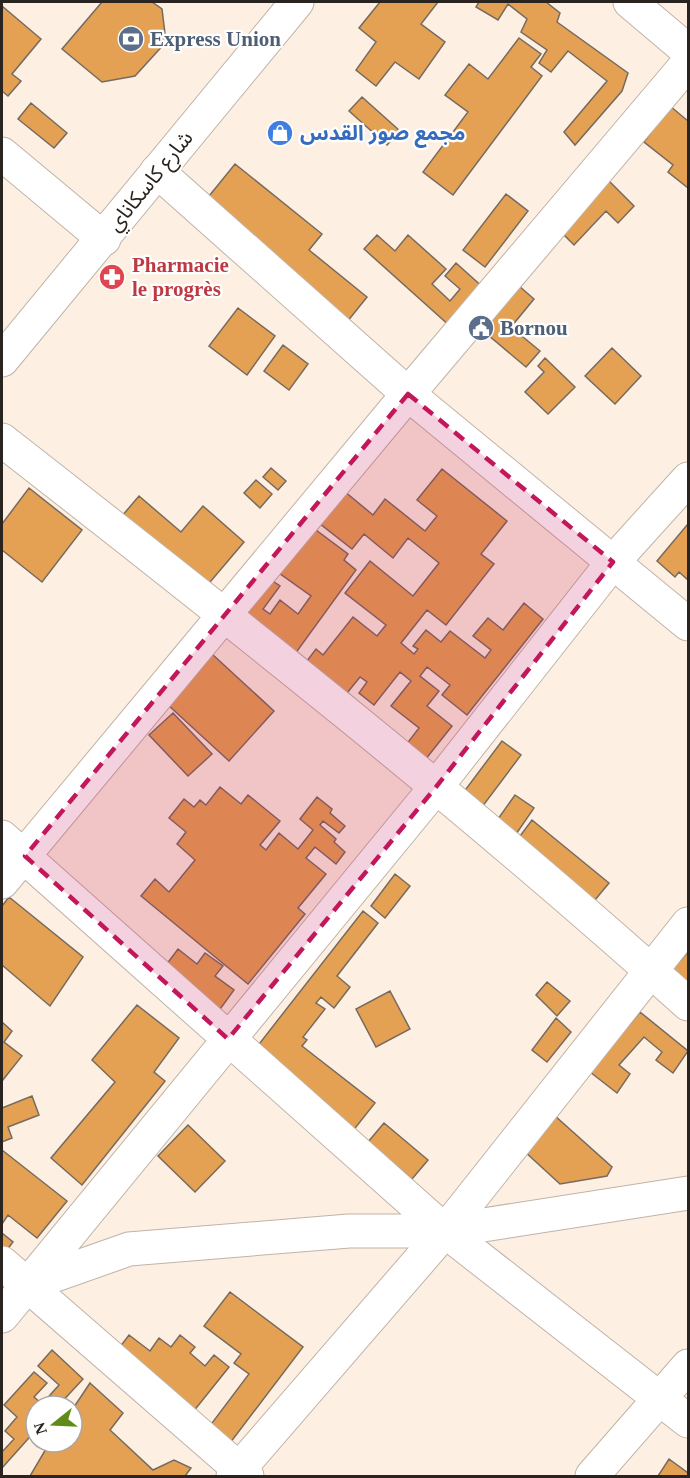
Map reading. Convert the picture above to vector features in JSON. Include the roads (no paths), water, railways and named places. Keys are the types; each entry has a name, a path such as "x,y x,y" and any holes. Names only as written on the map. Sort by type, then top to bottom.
{"street":[{"name":"شارع كاسكاناي","path":"2,360 297,2"},
{"path":"630,2 688,51"},
{"path":"2,882 14,846 224,614 688,63"},
{"path":"2,154 104,239"},
{"path":"157,171 408,394 688,624"},
{"path":"2,440 224,614 436,787 688,1004"},
{"path":"2,1316 15,1286 228,1039 436,787 613,562 688,479"},
{"path":"14,846 445,1231 688,1421"},
{"path":"2,1263 15,1286 239,1474 445,1231 688,924"},
{"path":"15,1286 129,1250 350,1231 445,1231 688,1193"},
{"path":"592,1476 688,1366"}],"place":[{"name":"Express Union","path":"131,39"},
{"name":"مجمع صور القدس","path":"280,133"},
{"name":"Pharmacie le progrès","path":"112,277"},
{"name":"Bornou","path":"481,328"}]}
